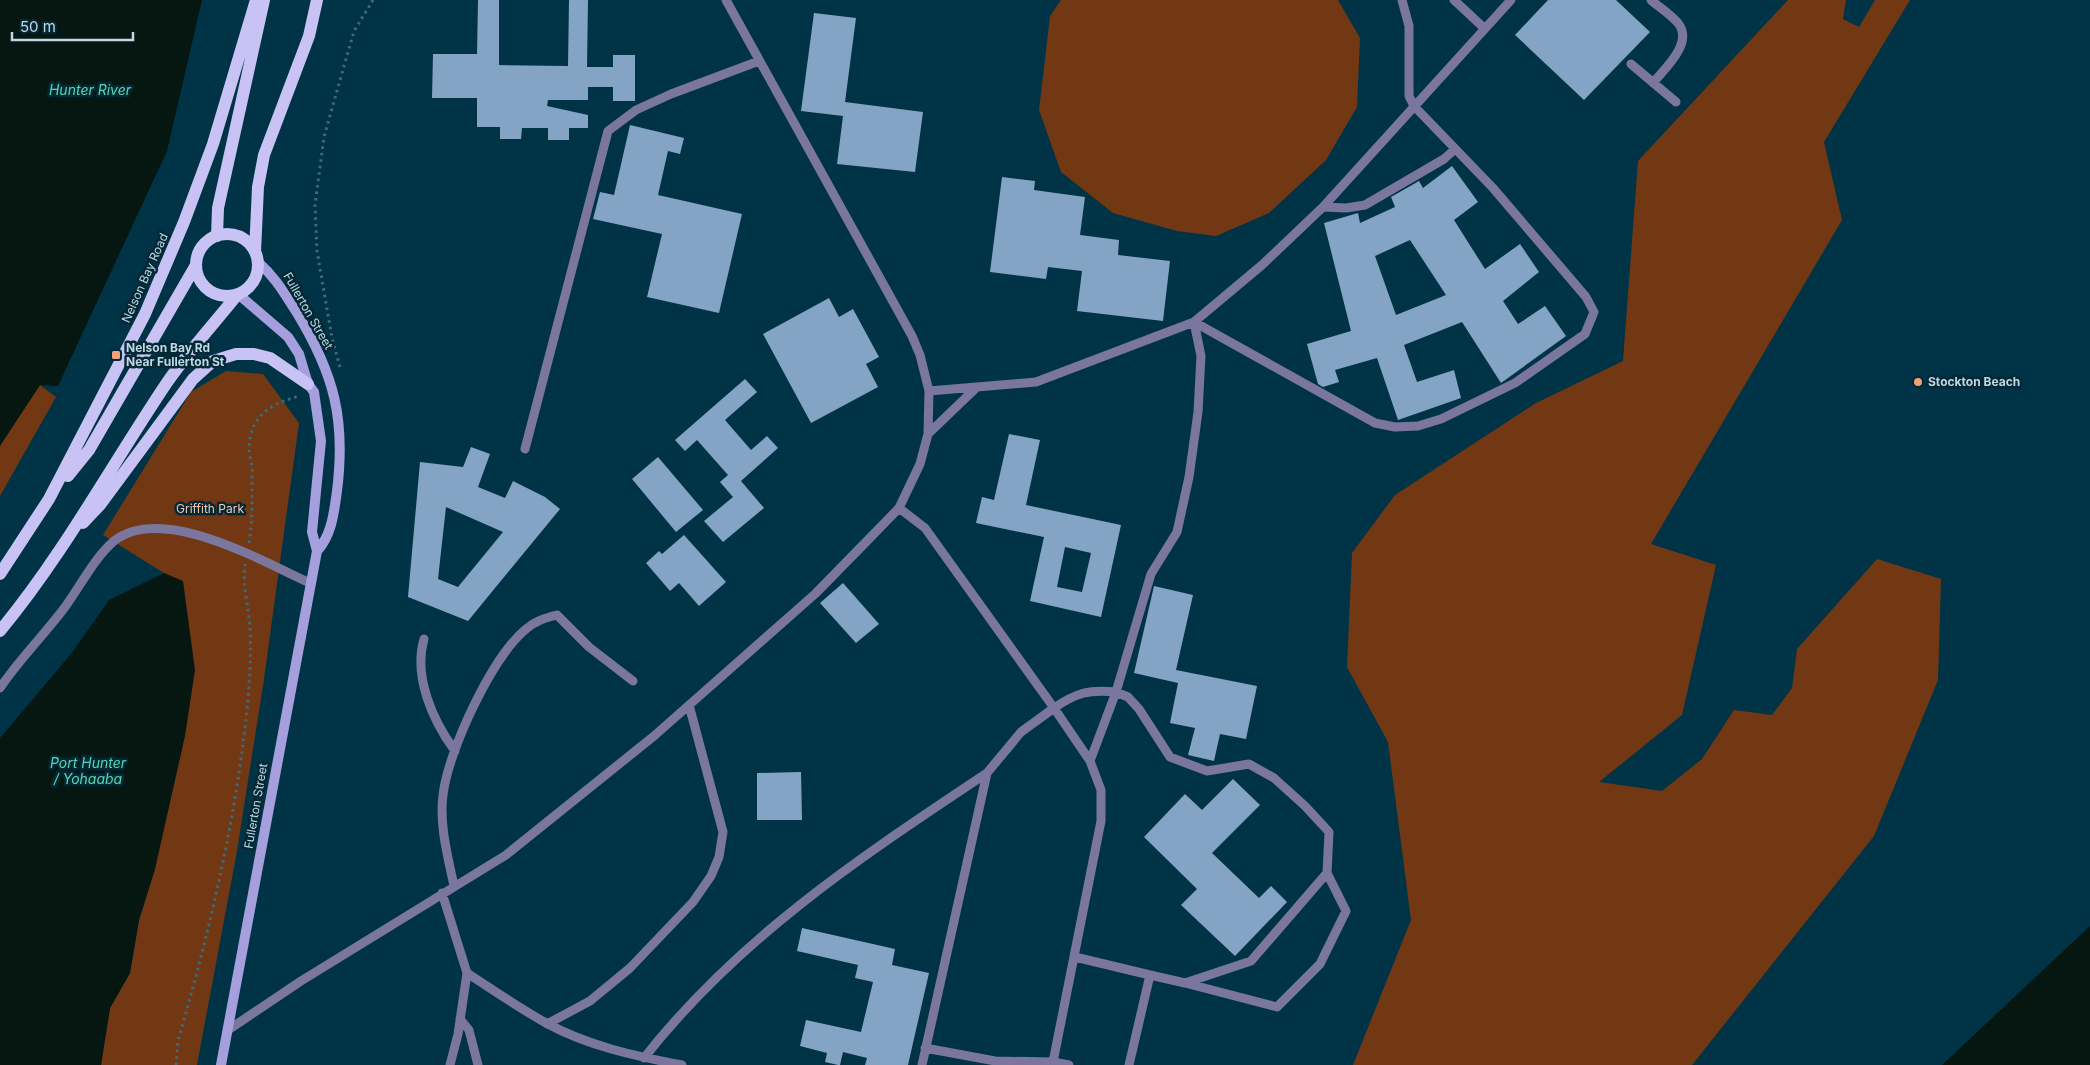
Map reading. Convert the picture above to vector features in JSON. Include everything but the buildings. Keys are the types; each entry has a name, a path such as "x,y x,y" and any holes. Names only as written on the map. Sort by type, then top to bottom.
{"main road":[{"name":"Nelson Bay Road","path":"0,574 49,499 145,314 184,222 213,144 256,0"},
{"path":"216,236 218,208 264,0"},
{"path":"0,631 59,551 166,383 237,294 247,289 254,282 258,272 258,187 264,156 309,36 317,0"},
{"path":"49,499 89,450 196,265 202,248 216,236 228,234 239,237 248,243 257,257"},
{"name":"Fullerton Street","path":"257,257 276,278 319,351 337,406 341,440 335,504 326,542 316,551"},
{"path":"196,265 202,283 209,290 217,295 237,294"},
{"name":"Fullerton Street","path":"221,1065 316,551 312,532 321,441 314,392 308,384 299,354 288,337 237,294"},
{"path":"59,551 100,505 193,379 213,361 236,354 254,354 270,358 308,384"}],"lane":[{"path":"228,1030 442,893 506,855 654,736 815,594 899,508 920,464 928,434 929,391 920,355 912,336 726,0"},
{"path":"1194,322 1376,422 1395,426 1418,426 1441,419 1515,383 1585,334 1594,312 1580,290 1493,188 1454,150 1414,106 1409,96 1409,26 1402,0"},
{"path":"1454,0 1484,28"},
{"path":"929,391 1036,382 1194,322 1262,265 1323,207 1511,0"},
{"path":"1651,0 1679,24 1683,36 1680,49 1653,82"},
{"path":"525,449 608,131 636,110 671,94 759,61"},
{"path":"1631,64 1676,102"},
{"path":"1323,207 1346,208 1365,205 1444,159 1454,150"},
{"path":"1090,761 1116,692 1152,574 1177,532 1189,478 1198,412 1202,356 1194,322"},
{"path":"928,434 977,387"},
{"path":"899,508 925,528 1090,761 1102,790 1102,821 1053,1062"},
{"path":"0,688 62,612 105,550 127,534 147,530 181,530 197,533 310,583"},
{"path":"454,886 444,840 443,795 455,751 475,704 498,662 525,629 539,620 557,615 589,648 633,682"},
{"path":"424,639 419,654 424,687 443,735 455,751"},
{"path":"644,1058 675,1018 767,929 865,854 988,774 1020,732 1066,700 1087,692 1095,690 1116,692 1128,697 1139,709 1170,757 1207,771 1250,764 1274,778 1305,806 1329,832 1327,873 1346,911 1320,964 1277,1007 1075,957"},
{"path":"547,1024 590,1001 630,968 693,902 711,876 719,857 723,832 689,705"},
{"path":"922,1065 988,774"},
{"path":"1185,983 1251,961 1327,873"},
{"path":"442,893 467,973 450,1065"},
{"path":"467,973 547,1024 616,1051 682,1065"},
{"path":"1129,1065 1150,975"},
{"path":"460,1019 469,1030 478,1065"},
{"path":"926,1048 995,1061 1053,1062 1069,1065"}],"path":[{"path":"341,373 332,338 317,251 315,205 324,137 354,30 373,0"},
{"path":"176,1065 178,1041 215,898 243,744 250,666 250,627 245,590 252,516 249,450 253,427 267,408 295,397"}],"green space":[{"path":"1061,0 1338,0 1360,38 1357,107 1326,160 1269,213 1216,236 1177,231 1113,213 1061,172 1039,110 1050,16"},
{"path":"1788,0 1846,0 1843,19 1859,27 1875,0 1910,0 1824,142 1842,220 1651,544 1716,565 1682,715 1599,782 1662,791 1702,759 1734,710 1772,715 1792,688 1797,649 1877,559 1941,579 1938,680 1874,836 1692,1065 1353,1065 1411,920 1388,742 1347,667 1352,553 1395,495 1536,403 1623,361 1638,161"},
{"name":"Griffith Park","path":"226,371 263,374 299,423 264,679 237,851 197,1065 101,1065 110,1008 130,973 139,920 155,869 183,582 164,573 103,535 191,392"},
{"path":"40,385 56,397 0,496 0,445"}],"water":[{"name":"Hunter River","path":"0,0 202,0 167,151 58,386 40,385 0,446"},
{"name":"Port Hunter / Yohaaba","path":"164,573 183,581 195,670 185,736 155,869 139,920 130,973 110,1008 101,1065 0,1065 0,738 71,654 109,600"},
{"path":"2090,926 2090,1065 1942,1065"}],"place":[{"name":"Nelson Bay Rd Near Fullerton St","path":"116,355"},
{"name":"Stockton Beach","path":"1918,382"}]}
